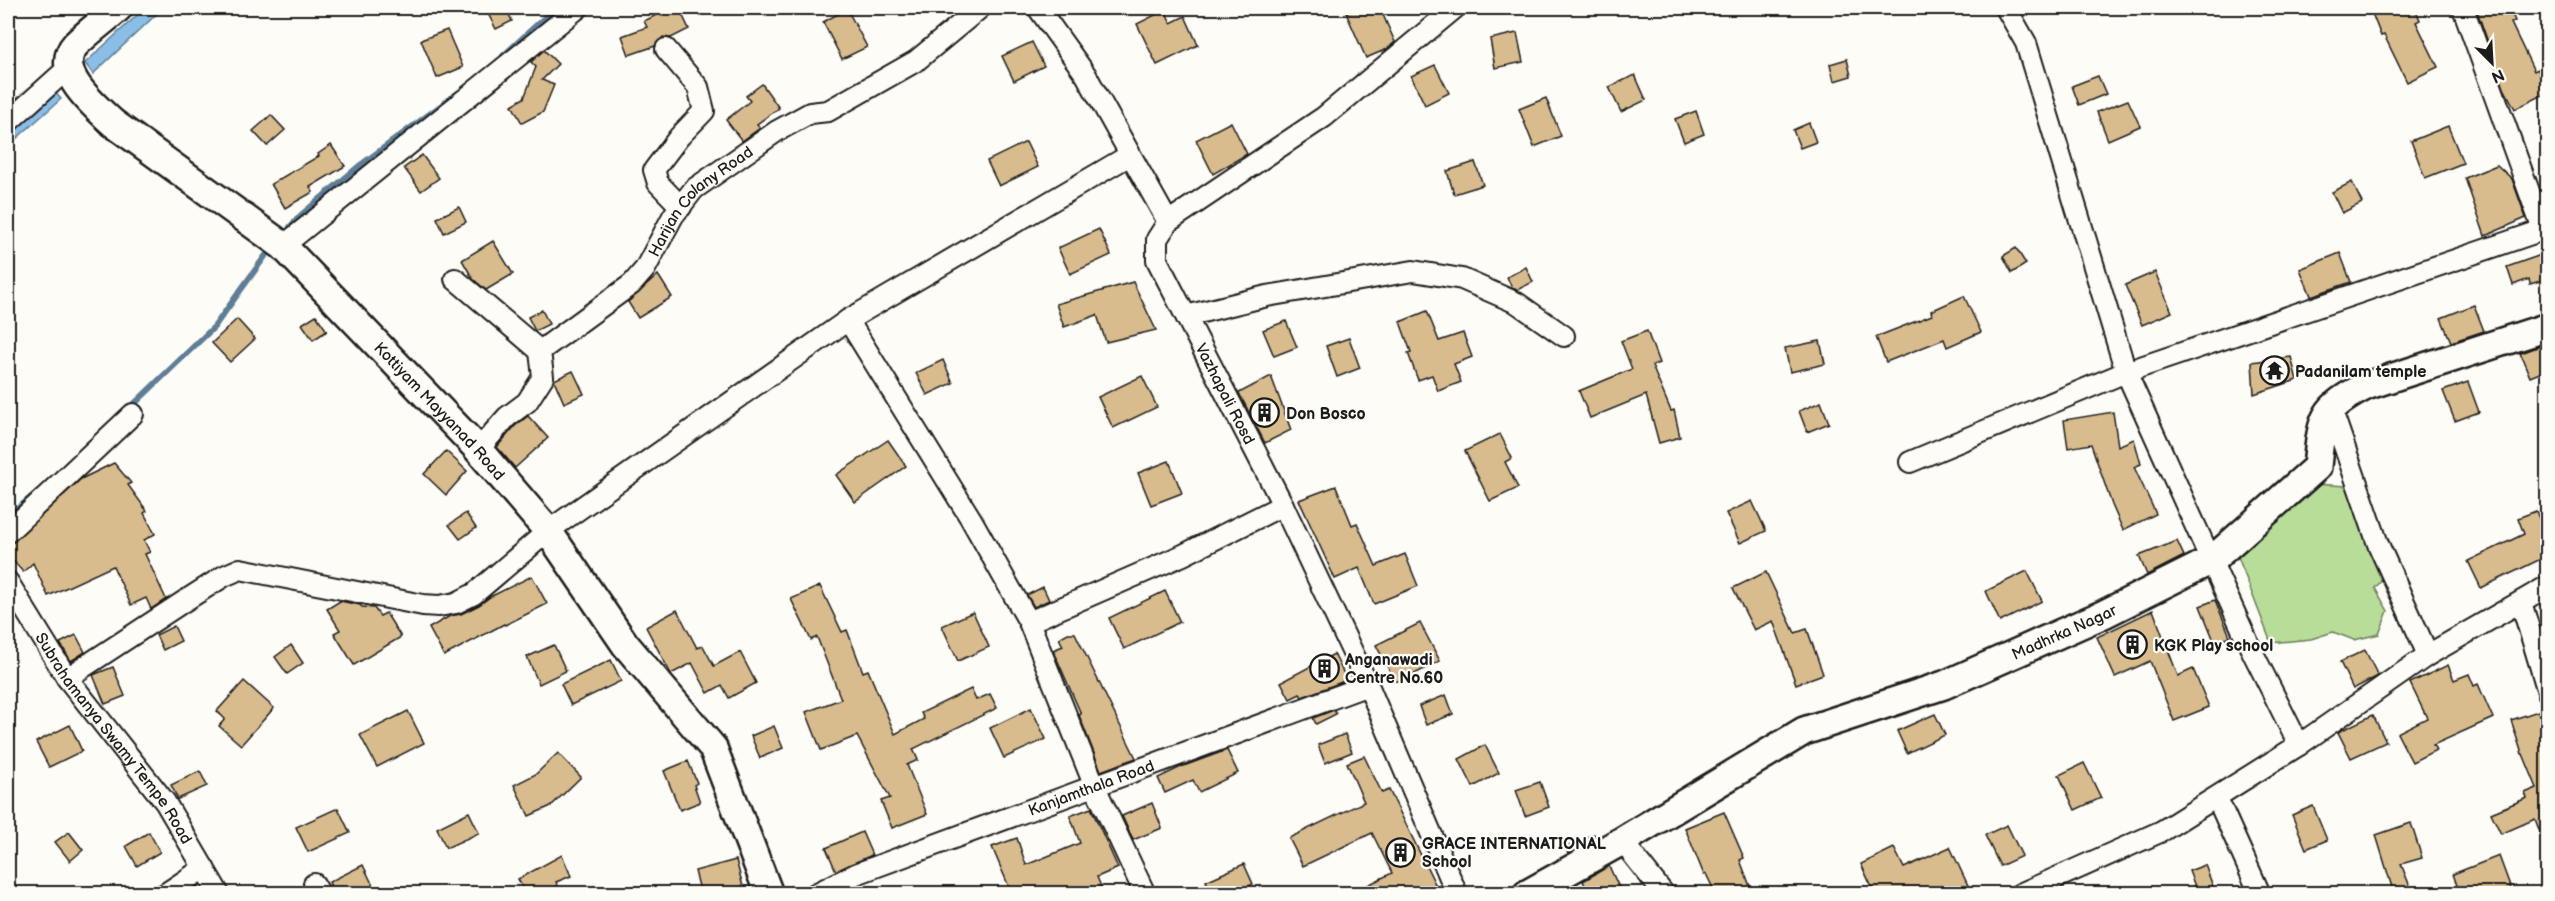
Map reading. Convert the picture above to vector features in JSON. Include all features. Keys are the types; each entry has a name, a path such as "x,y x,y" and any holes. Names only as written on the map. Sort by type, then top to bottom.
{"street":[{"path":"8,122 67,69 68,59 75,45 118,8"},
{"path":"283,246 578,8"},
{"name":"Harijan Colany Road","path":"540,351 632,284 645,269 673,216 694,189 777,131 810,113 828,111 916,61 980,8"},
{"path":"1038,8 1086,75 1168,222 1324,117 1455,8"},
{"path":"2006,8 2026,43 2126,372 2252,649 2299,744"},
{"path":"1910,462 2126,372 2545,229 2463,8"},
{"path":"666,49 698,87 704,111 654,170 658,183 681,207"},
{"name":"Kottiyam Mayyanad Road","path":"67,69 88,99 113,123 283,246 478,450 548,531 625,644 713,748 770,894"},
{"path":"67,678 224,576 240,569 439,606 456,603 474,594 548,531 848,320 1130,155"},
{"name":"Vazhapali Rosd","path":"1168,222 1157,239 1157,260 1283,505 1368,685 1457,894"},
{"path":"1186,316 1267,296 1413,271 1462,279 1516,303 1564,336"},
{"path":"455,279 540,351 543,376 526,402 507,417 478,450"},
{"path":"848,320 972,519 1029,622 1095,787 1145,894"},
{"path":"2428,655 2378,544 2331,408 2341,399 2366,386 2547,327"},
{"name":"Madhrka Nagar","path":"1527,894 1622,841 1804,731 1944,685 2104,614 2212,560 2318,467 2320,435 2331,408"},
{"path":"8,532 133,414"},
{"path":"1029,622 1183,555 1283,505"},
{"name":"Subrahamanya Swamy Tempe Road","path":"8,582 67,678 165,802 219,894"},
{"path":"2020,894 2162,831 2299,744 2428,655 2547,586"},
{"path":"2522,602 2547,692"},
{"name":"Kanjamthala Road","path":"815,894 856,874 1368,685"},
{"path":"2217,798 2260,894"},
{"path":"1622,841 1664,894"},
{"path":"165,894 204,868"}],"green space":[{"path":"2312,484 2348,486 2383,579 2375,588 2388,611 2379,634 2354,640 2333,632 2311,639 2271,643 2235,549"}],"water":[{"path":"145,8 163,8 93,74 85,63"},
{"path":"51,88 61,99 8,146 8,128"}],"building":[{"path":"485,8 506,8 512,21 496,29"},
{"path":"671,8 679,8 689,29 671,38 663,37 655,46 629,55 622,36 647,27 644,21"},
{"path":"1359,8 1380,8 1395,42 1387,49 1366,58 1346,13"},
{"path":"2370,8 2415,8 2420,20 2416,22 2438,67 2407,82 2384,35 2381,36"},
{"path":"2476,8 2509,8 2515,21 2511,23 2534,71 2538,69 2547,93 2515,109 2504,88"},
{"path":"847,9 867,47 842,59 823,22"},
{"path":"1165,10 1171,23 1185,16 1198,45 1157,65 1137,24"},
{"path":"447,30 463,67 437,78 421,40"},
{"path":"1517,33 1523,62 1495,68 1490,39"},
{"path":"1032,42 1044,66 1014,81 1002,56"},
{"path":"544,50 558,64 542,80 554,85 543,112 522,123 512,105 524,98 536,67 531,62"},
{"path":"1847,59 1851,76 1834,81 1830,64"},
{"path":"1435,65 1449,93 1425,105 1411,76"},
{"path":"1635,75 1646,100 1621,112 1609,87"},
{"path":"2098,76 2106,94 2079,105 2072,86"},
{"path":"762,84 779,108 757,124 760,128 742,141 726,120 750,101 746,96"},
{"path":"1546,98 1561,136 1534,147 1519,109"},
{"path":"2128,100 2140,126 2108,140 2097,112"},
{"path":"1696,111 1704,134 1684,142 1675,119"},
{"path":"271,115 285,130 267,146 253,131"},
{"path":"1231,122 1247,154 1213,174 1196,140"},
{"path":"1809,123 1816,142 1800,148 1793,130"},
{"path":"2448,126 2463,163 2425,178 2411,141"},
{"path":"1026,142 1038,167 999,186 987,161"},
{"path":"331,145 345,166 310,187 313,192 285,208 271,184 319,156 318,154"},
{"path":"422,155 439,178 421,191 404,168"},
{"path":"1475,162 1483,185 1454,194 1447,171"},
{"path":"2497,165 2512,179 2526,218 2485,236 2465,178"},
{"path":"2352,182 2362,203 2342,213 2332,192"},
{"path":"459,207 466,222 444,233 437,218"},
{"path":"1099,229 1111,255 1070,274 1058,248"},
{"path":"493,241 513,274 486,290 473,279 462,260"},
{"path":"2016,248 2026,264 2012,273 2003,256"},
{"path":"2340,253 2351,282 2311,296 2300,269"},
{"path":"2541,255 2547,279 2530,284 2529,279 2513,285 2507,267"},
{"path":"1526,267 1533,282 1517,290 1512,288 1507,277"},
{"path":"2155,272 2172,312 2142,325 2125,285"},
{"path":"658,275 672,297 638,318 628,302"},
{"path":"1133,282 1156,330 1106,342 1097,315 1064,327 1056,304"},
{"path":"1964,296 1981,332 1947,347 1944,339 1886,362 1876,337 1932,315 1931,311"},
{"path":"2474,305 2484,331 2451,342 2441,318"},
{"path":"542,310 549,324 535,331 528,317"},
{"path":"1427,311 1439,341 1463,333 1472,357 1454,364 1461,382 1438,391 1432,375 1418,380 1400,322"},
{"path":"316,315 327,331 313,340 302,324"},
{"path":"237,319 255,339 230,362 212,343"},
{"path":"1286,321 1297,347 1274,356 1263,330"},
{"path":"1647,331 1659,363 1652,366 1671,411 1674,410 1680,437 1659,443 1646,395 1590,418 1579,391 1632,369 1621,341"},
{"path":"1349,338 1360,368 1337,377 1326,346"},
{"path":"1820,341 1825,364 1790,372 1785,348"},
{"path":"2544,345 2547,354 2547,370 2530,377 2520,353"},
{"name":"Padanilam temple","path":"2291,357 2297,380 2254,394 2252,362"},
{"path":"943,360 953,383 927,395 916,373"},
{"path":"573,371 584,394 564,403 554,380"},
{"path":"1142,376 1157,407 1113,428 1098,397"},
{"name":"Don Bosco","path":"1271,376 1291,430 1265,443 1239,393"},
{"path":"2468,382 2479,412 2455,421 2443,391"},
{"path":"1821,402 1829,423 1807,432 1799,411"},
{"path":"2113,412 2118,446 2134,439 2141,464 2134,467 2156,514 2123,530 2091,444 2068,448 2064,420"},
{"path":"528,416 548,438 515,468 497,447 515,426"},
{"path":"1500,434 1512,458 1505,462 1518,488 1490,501 1465,451"},
{"path":"888,440 906,466 855,502 836,475"},
{"path":"446,451 467,471 446,495 424,474"},
{"path":"1169,461 1182,493 1151,505 1138,473"},
{"path":"114,463 131,483 128,485 147,511 144,513 155,534 144,540 150,552 145,554 166,599 151,609 146,598 131,605 113,566 48,596 33,563 23,572 8,555 8,546 81,479"},
{"path":"1336,486 1352,525 1357,523 1376,566 1405,554 1418,586 1374,604 1359,568 1335,579 1299,500"},
{"path":"1752,501 1766,531 1740,543 1726,513"},
{"path":"2536,511 2547,538 2547,556 2481,588 2468,561 2524,534 2518,518"},
{"path":"466,513 476,528 460,539 449,525"},
{"path":"2177,541 2184,556 2147,575 2139,556"},
{"path":"2027,571 2042,601 2000,622 1986,591"},
{"path":"1766,572 1795,633 1807,629 1823,674 1796,684 1773,621 1754,630 1733,588"},
{"path":"532,576 547,604 444,656 429,628 450,616 461,614 479,605"},
{"path":"820,586 842,632 847,630 863,672 868,670 895,734 924,719 921,713 971,689 976,700 990,694 997,708 913,749 918,760 907,765 927,814 892,828 881,801 890,798 857,736 821,750 806,712 841,699 817,637 811,640 791,599"},
{"path":"1043,587 1049,600 1034,607 1027,595"},
{"path":"1165,591 1180,622 1124,649 1109,618"},
{"path":"2215,600 2230,636 2215,643 2200,606"},
{"path":"340,601 374,608 380,616 386,613 401,637 354,665 334,633 340,630 327,609"},
{"path":"677,610 697,648 703,646 714,666 740,652 756,683 729,698 722,685 708,693 692,663 671,674 646,627"},
{"path":"2153,610 2178,676 2193,669 2209,707 2174,721 2150,661 2115,677 2097,637"},
{"path":"973,612 989,647 958,661 942,626"},
{"path":"1420,623 1440,661 1401,681 1395,681 1376,645"},
{"path":"174,626 181,641 163,650 156,635"},
{"path":"1068,633 1075,633 1136,758 1101,771 1079,715 1081,714 1053,650 1063,646 1059,638"},
{"path":"76,635 85,652 71,661 60,643"},
{"path":"291,645 303,663 287,674 275,657"},
{"path":"554,645 566,671 539,684 527,657"},
{"path":"2365,650 2378,676 2353,689 2340,662"},
{"name":"Anganawadi Centre No.60","path":"1334,654 1347,680 1302,697 1300,694 1290,699 1281,682"},
{"path":"611,660 621,681 571,705 561,684"},
{"path":"2448,665 2454,680 2469,674 2474,686 2478,684 2493,718 2433,745 2436,750 2412,762 2397,733 2427,718 2410,683"},
{"path":"113,667 125,696 105,704 93,675"},
{"path":"244,681 274,708 241,745 219,726 225,719 217,711"},
{"path":"1446,695 1453,714 1426,725 1419,706"},
{"path":"1031,708 1046,739 1004,758 990,728"},
{"path":"2547,708 2546,848 2535,819 2501,834 2491,813 2527,798 2525,793 2537,788 2522,754 2511,720"},
{"path":"1334,710 1336,714 1316,724 1313,718"},
{"path":"408,711 424,743 377,767 360,735"},
{"path":"1935,714 1945,735 1907,753 1897,731"},
{"path":"2373,715 2386,742 2351,758 2338,732"},
{"path":"70,725 82,751 49,767 36,742"},
{"path":"774,726 783,748 760,758 751,736"},
{"path":"1345,734 1352,752 1325,763 1318,745"},
{"path":"1485,745 1499,773 1473,787 1459,759"},
{"path":"1227,750 1238,773 1199,792 1193,780 1165,793 1158,778"},
{"path":"558,753 581,777 551,806 529,816 514,785 536,774"},
{"name":"GRACE INTERNATIONAL School","path":"1364,756 1382,793 1389,790 1440,894 1350,894 1392,873 1372,833 1303,866 1289,838 1364,802 1347,763"},
{"path":"688,761 697,783 694,785 700,802 680,810 664,771"},
{"path":"2084,763 2101,798 2075,810 2059,775"},
{"path":"200,771 207,786 178,799 171,785"},
{"path":"1540,782 1549,807 1525,816 1516,790"},
{"path":"1152,803 1162,828 1133,840 1122,816"},
{"path":"2313,806 2327,840 2306,849 2292,815"},
{"path":"338,808 350,833 308,852 296,827"},
{"path":"1091,808 1118,868 1097,877 1104,894 1012,894 992,847 1017,838 1026,865 1080,843 1070,816"},
{"path":"469,812 479,833 446,848 437,828"},
{"path":"1724,812 1744,858 1740,860 1753,894 1716,894 1706,874 1704,875 1685,828"},
{"path":"2411,823 2422,858 2401,864 2413,894 2394,894 2376,835"},
{"path":"2007,825 2022,856 2000,866 1985,835"},
{"path":"69,832 83,850 70,861 55,842"},
{"path":"149,832 160,852 137,866 126,846"},
{"path":"862,832 872,855 836,871 826,848"},
{"path":"1594,834 1596,838 1568,853 1565,848"},
{"path":"1950,847 1972,894 1875,894 1861,864 1894,848 1904,868"},
{"path":"562,855 571,876 556,882 558,886 545,894 526,894 518,879"},
{"path":"2499,856 2513,894 2460,894 2453,874"},
{"path":"736,860 745,894 701,894 695,871"},
{"path":"1244,864 1253,884 1240,890 1242,894 1211,894 1206,881"},
{"path":"363,865 377,894 334,894 329,882"},
{"path":"2205,865 2214,889 2198,894 2189,871"},
{"path":"1609,866 1622,894 1589,894 1583,881"}],"waterway":[{"path":"503,56 555,8"},
{"path":"290,227 358,167 458,93"},
{"path":"129,409 214,327 266,255"},
{"path":"8,517 37,492"}],"place":[{"name":"Padanilam temple","path":"2274,371"},
{"name":"Don Bosco","path":"1265,413"},
{"name":"KGK Play school","path":"2133,645"},
{"name":"Anganawadi Centre No.60","path":"1324,668"},
{"name":"GRACE INTERNATIONAL School","path":"1401,852"}]}
